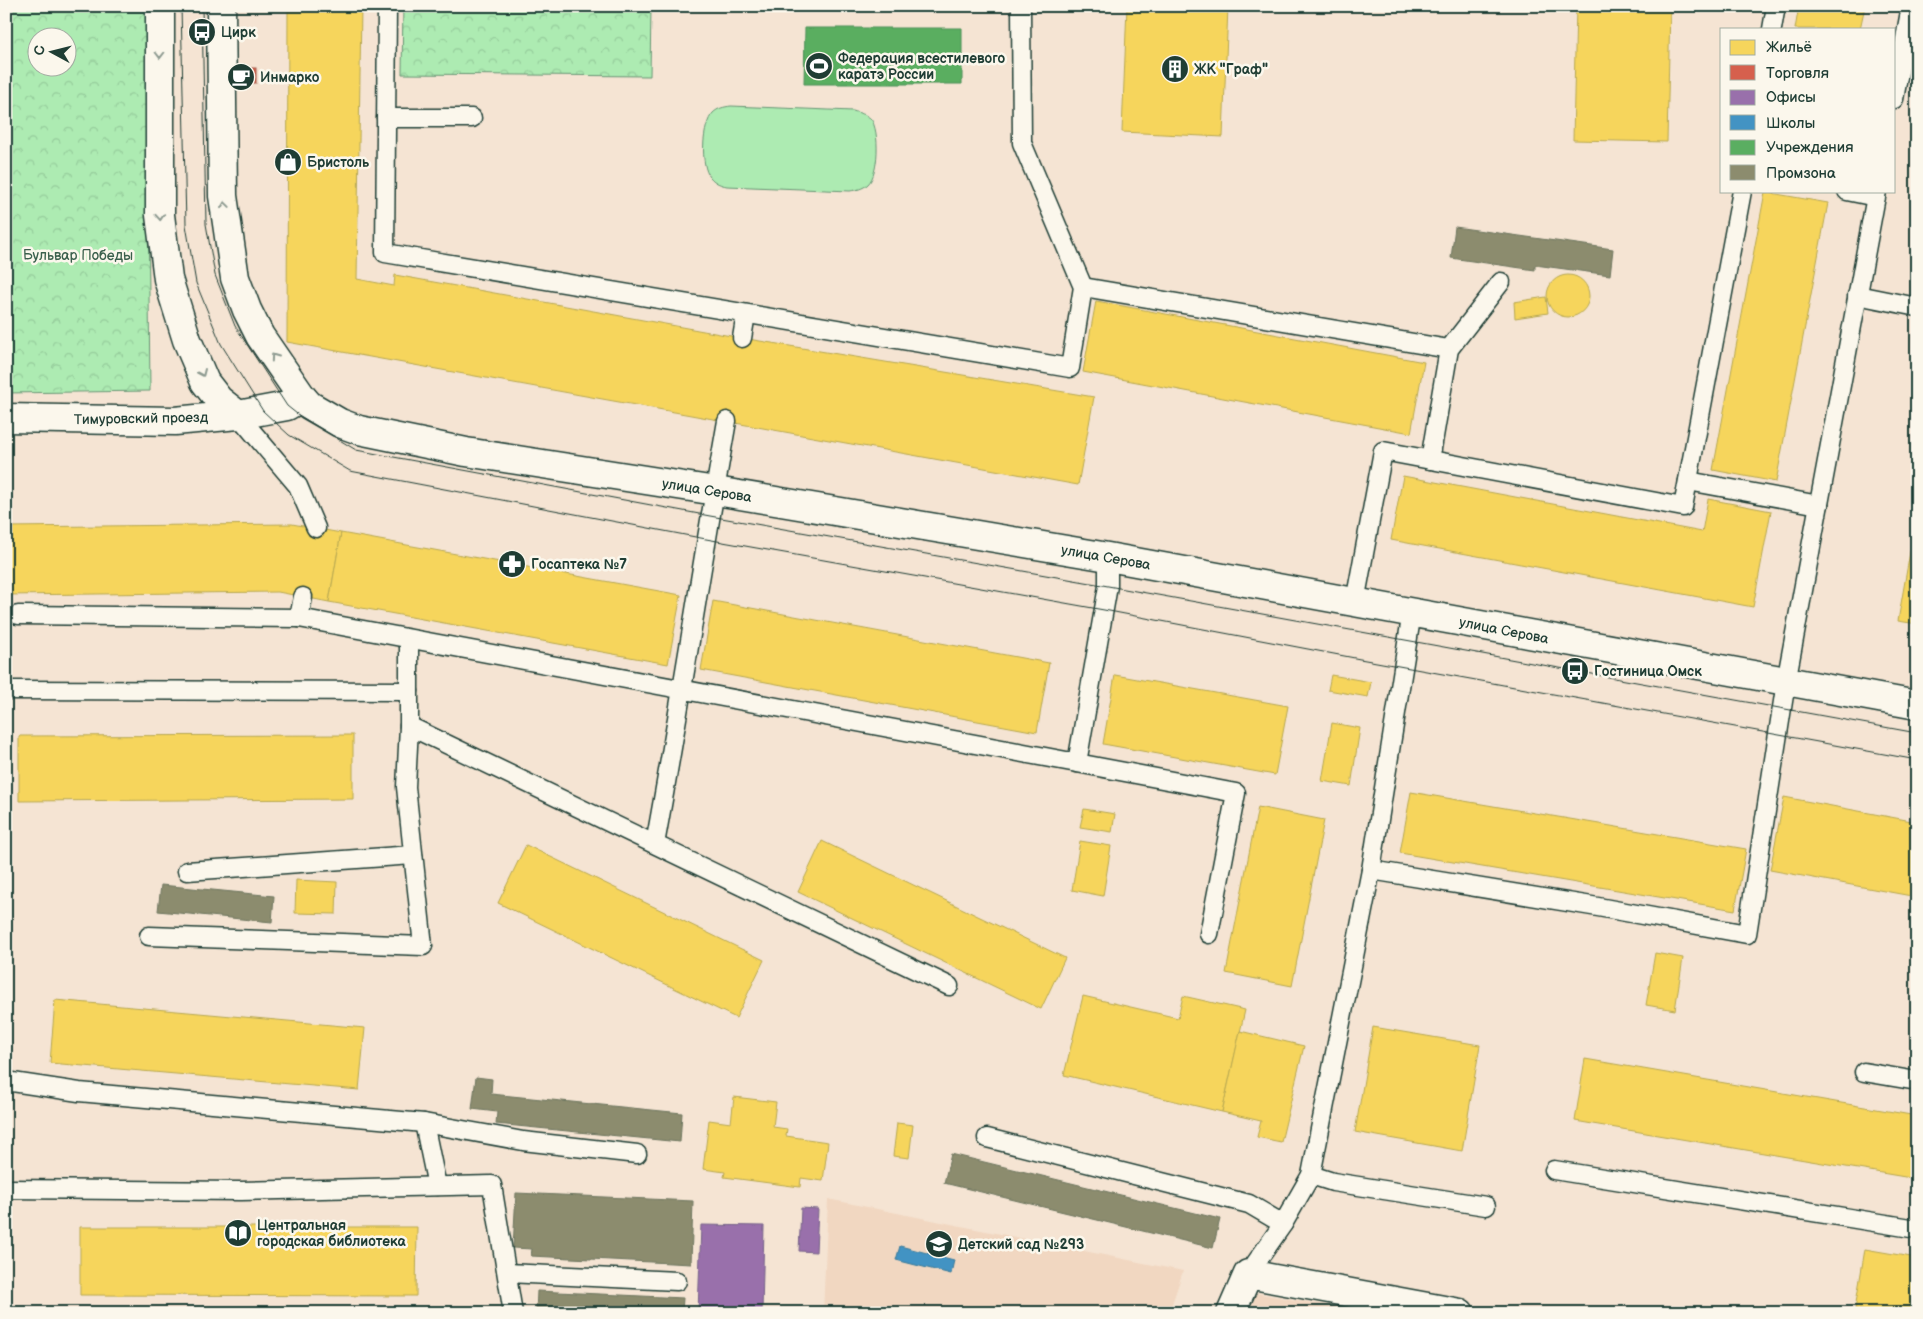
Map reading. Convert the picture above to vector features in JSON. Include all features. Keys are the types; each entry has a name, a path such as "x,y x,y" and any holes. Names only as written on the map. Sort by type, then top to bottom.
{"street":[{"path":"160,6 160,215 168,280 187,340 206,382 219,400 238,415"},
{"name":"улица Серова","path":"221,6 223,196 235,278 246,310 260,336 302,397 309,405 340,423 359,430 466,452 716,491 1108,557 1917,705"},
{"name":"Тимуровский проезд","path":"6,418 175,420 238,415 286,406 302,397"},
{"path":"1231,1313 1248,1274 1460,1313"}],"lane":[{"path":"387,6 385,253 1070,368 1083,288 1022,143 1021,6"},
{"path":"1772,28 1776,6"},
{"path":"1896,88 1911,6"},
{"path":"386,118 472,118"},
{"path":"1355,602 1383,451 1683,507 1742,192"},
{"path":"1371,870 1598,907 1747,934 1786,682 1877,194 1857,192"},
{"path":"1430,460 1449,349 1501,282"},
{"path":"1083,288 1449,349"},
{"path":"1858,296 1917,306"},
{"path":"742,338 746,314"},
{"path":"238,415 298,486 316,528"},
{"path":"656,844 727,421"},
{"path":"1688,481 1819,505"},
{"path":"1077,763 1108,586 1108,557"},
{"path":"299,618 303,597"},
{"path":"1248,1274 1283,1224 1311,1174 1371,870 1412,612"},
{"path":"18,615 299,618 1236,793 1210,934"},
{"path":"149,936 423,946 406,787 409,726 409,639"},
{"path":"6,690 409,691"},
{"path":"409,726 950,986"},
{"path":"187,871 413,855"},
{"path":"1864,1072 1917,1081"},
{"path":"6,1082 79,1092 424,1123 523,1141 637,1154"},
{"path":"424,1123 437,1186"},
{"path":"987,1138 1249,1204 1283,1224"},
{"path":"1554,1170 1917,1229"},
{"path":"1311,1174 1333,1182 1486,1206"},
{"path":"6,1189 241,1190 492,1184 513,1313"},
{"path":"506,1273 677,1281"}],"shaded area":[{"name":"Детский сад №293","path":"828,1199 1183,1271 1169,1313 823,1313"},
{"path":"1250,1292 1371,1313 1246,1313"}],"green space":[{"name":"Бульвар Победы","path":"6,6 146,6 150,391 6,393"},
{"path":"403,6 651,6 650,76 402,74"},
{"path":"724,107 853,111 867,116 874,125 877,142 876,162 872,179 864,187 850,191 727,186 718,183 710,177 705,164 706,126 713,113"}],"building: Жильё":[{"path":"288,6 361,6 357,279 394,286 395,275 742,338 1094,397 1078,485 287,342"},
{"name":"ЖК \"Граф\"","path":"1127,6 1228,6 1223,137 1122,132"},
{"path":"1576,6 1670,6 1667,142 1573,140"},
{"path":"1799,6 1865,6 1860,28 1795,28"},
{"path":"1765,192 1828,203 1776,482 1713,470"},
{"path":"1568,275 1583,281 1589,296 1583,311 1568,317 1553,311 1547,296 1553,281"},
{"path":"1546,297 1548,313 1515,318 1514,302"},
{"path":"1096,301 1424,362 1411,433 1083,372"},
{"path":"1403,476 1702,532 1708,499 1771,511 1753,607 1391,540"},
{"path":"1917,512 1917,624 1898,621"},
{"path":"292,524 341,533 329,602 278,592 6,595 6,527"},
{"path":"341,533 681,595 668,664 329,602"},
{"path":"713,601 1049,663 1037,732 701,670"},
{"path":"1115,675 1288,706 1275,775 1103,744"},
{"path":"1331,675 1371,682 1368,697 1328,690"},
{"path":"1332,723 1360,728 1351,786 1322,781"},
{"path":"353,735 353,799 19,801 19,736"},
{"path":"1411,792 1746,849 1735,910 1400,853"},
{"path":"1784,797 1917,822 1917,897 1770,870"},
{"path":"1258,807 1324,820 1292,986 1226,973"},
{"path":"1084,809 1115,814 1112,832 1080,827"},
{"path":"822,841 1065,958 1041,1009 798,892"},
{"path":"1080,841 1111,846 1103,896 1072,890"},
{"path":"526,845 764,960 736,1018 498,903"},
{"path":"296,880 337,882 336,914 295,913"},
{"path":"1655,953 1683,958 1675,1010 1646,1005"},
{"path":"1083,996 1178,1018 1183,996 1245,1010 1222,1112 1064,1075"},
{"path":"55,1000 365,1028 359,1090 50,1063"},
{"path":"1373,1027 1480,1045 1462,1151 1355,1132"},
{"path":"1240,1031 1304,1046 1281,1142 1257,1137 1261,1121 1222,1112"},
{"path":"1585,1059 1917,1116 1917,1147 1911,1178 1575,1121"},
{"path":"734,1097 776,1102 773,1127 787,1129 786,1136 828,1142 823,1181 801,1178 800,1187 724,1177 725,1172 703,1169 709,1120 731,1123"},
{"path":"897,1123 913,1125 909,1158 893,1156"},
{"path":"80,1227 417,1227 416,1296 80,1295"},
{"path":"1865,1249 1917,1258 1917,1313 1877,1313 1855,1309"}],"building: Торговля":[{"path":"241,68 256,68 256,83 241,83"}],"building: Офисы":[{"path":"801,1208 818,1209 816,1252 799,1251"},
{"path":"701,1225 764,1226 762,1313 698,1313"}],"building: Школы":[{"path":"900,1246 954,1260 951,1274 896,1260"}],"building: Учреждения":[{"path":"805,28 962,28 962,84 804,84"}],"building: Промзона":[{"path":"1455,227 1613,249 1610,275 1535,265 1535,270 1451,258"},
{"path":"161,885 274,896 272,922 158,911"},
{"path":"476,1077 492,1079 491,1094 682,1113 680,1142 496,1124 497,1112 472,1109"},
{"path":"951,1154 1220,1219 1213,1248 944,1183"},
{"path":"516,1193 693,1201 691,1264 531,1256 532,1249 513,1248"},
{"path":"537,1291 683,1298 682,1313 536,1313"}],"tram line":[{"path":"181,6 186,225 196,283 221,344 263,411 289,435 350,471 706,539 1104,610 1360,659 1917,760"},
{"path":"202,6 206,224 215,275 235,326 287,406 356,450 710,516 1108,586 1917,733"}],"place":[{"name":"Цирк","path":"202,32"},
{"name":"Федерация всестилевого каратэ России","path":"819,66"},
{"name":"ЖК \"Граф\"","path":"1175,69"},
{"name":"Инмарко","path":"241,77"},
{"name":"Бристоль","path":"288,162"},
{"name":"Госаптека №7","path":"512,564"},
{"name":"Гостиница Омск","path":"1575,671"},
{"name":"Центральная городская библиотека","path":"238,1233"},
{"name":"Детский сад №293","path":"939,1244"}]}
